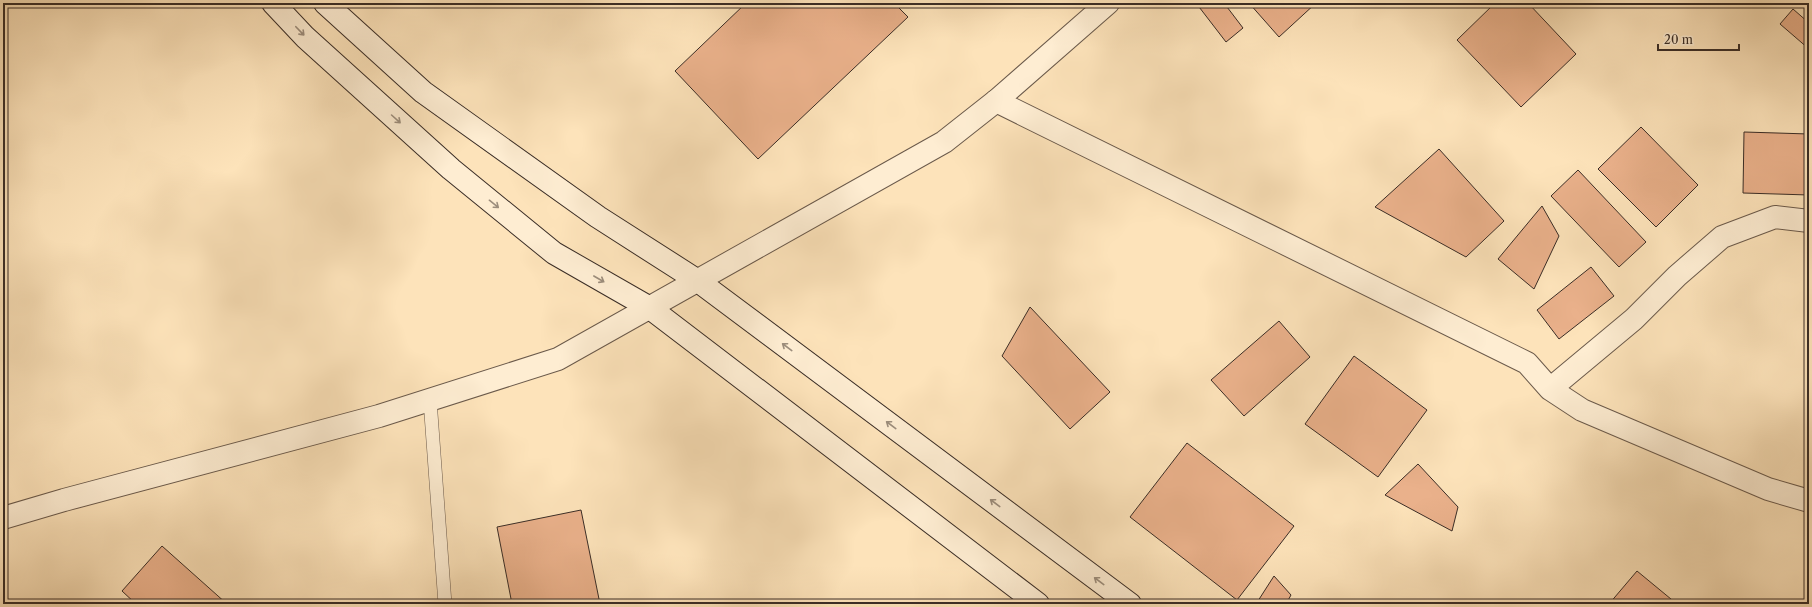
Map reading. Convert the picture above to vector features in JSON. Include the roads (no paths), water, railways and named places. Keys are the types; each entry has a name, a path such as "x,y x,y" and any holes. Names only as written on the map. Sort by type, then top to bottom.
{"street":[{"path":"273,3 305,37 451,169 554,253 650,308 1038,604"},
{"path":"325,3 423,92 598,217 698,281 1130,604"},
{"path":"3,518 72,498 379,416 558,359 944,142 996,101 1108,3"},
{"path":"996,101 1527,363 1550,389 1582,410 1768,489 1809,501"},
{"path":"1550,389 1634,319 1677,276 1722,237 1775,218 1809,221"}],"lane":[{"path":"430,400 445,604"}]}
